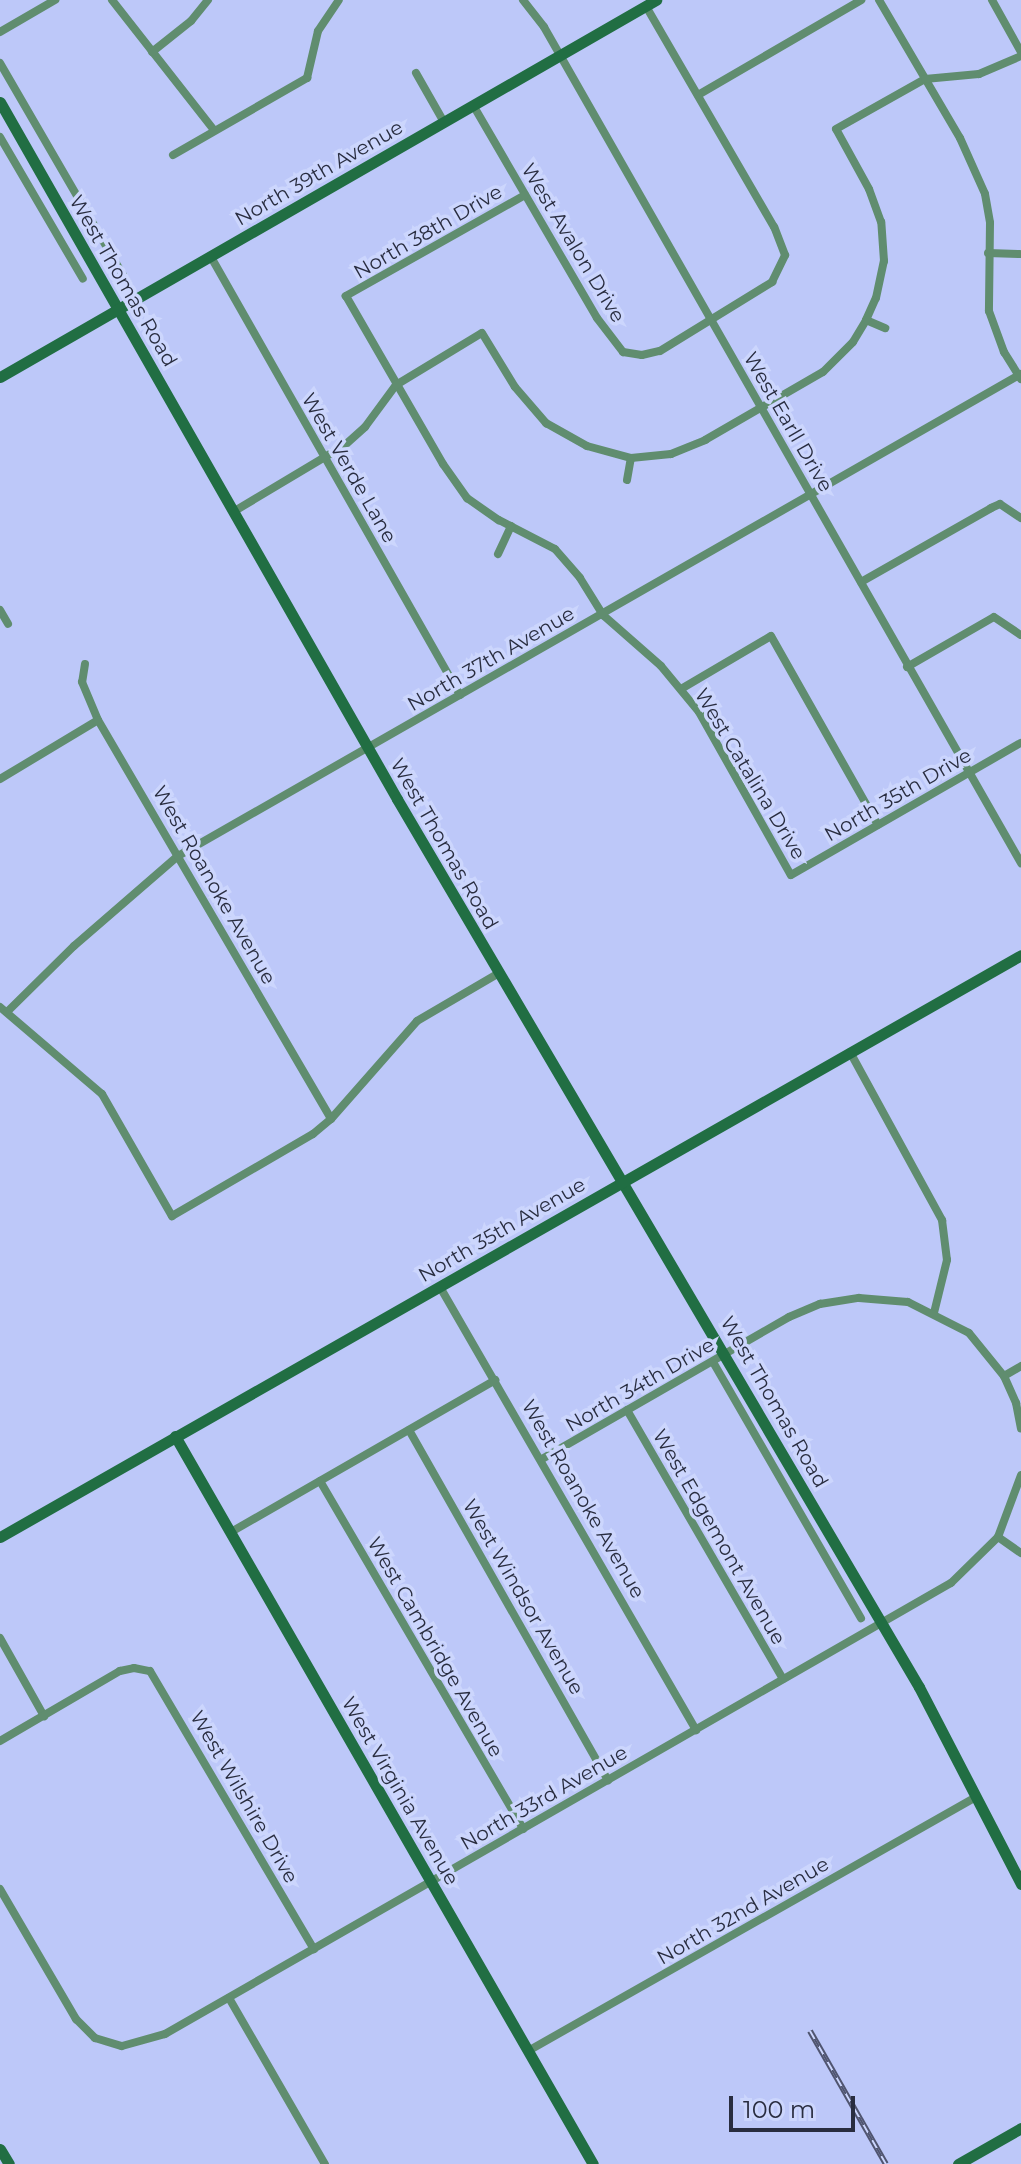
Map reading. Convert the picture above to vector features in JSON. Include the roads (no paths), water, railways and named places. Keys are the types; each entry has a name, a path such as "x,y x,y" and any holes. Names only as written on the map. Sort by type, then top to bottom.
{"main road":[{"name":"North 39th Avenue","path":"0,377 651,3"},
{"name":"West Thomas Road","path":"2,105 368,749 882,1623 931,1709 974,1798 1020,1881"},
{"name":"North 35th Avenue","path":"0,1537 1021,955"},
{"name":"West Virginia Avenue","path":"175,1436 593,2164"},
{"path":"958,2164 1021,2128"},
{"path":"0,2149 9,2164"}],"street":[{"path":"0,32 55,0"},
{"path":"112,0 214,130"},
{"path":"152,52 191,21 208,0"},
{"path":"173,155 307,78 318,31 339,0"},
{"name":"West Earll Drive","path":"523,0 559,54 1021,863"},
{"path":"698,95 861,0"},
{"path":"879,0 974,165 985,194 990,223 989,311 1004,352 1020,376"},
{"path":"233,512 326,459 365,427 396,385 482,333 515,387 546,423 587,446 631,458 671,454 705,440 823,372 853,342 866,320 876,298 884,261 881,222 869,189 836,129 925,79 979,74 1021,54 992,0"},
{"path":"651,3 698,95 774,227 785,255 772,282 710,319"},
{"name":"West Thomas Road","path":"0,63 128,284"},
{"path":"416,73 444,122"},
{"name":"West Thomas Road","path":"2,105 21,99"},
{"name":"West Avalon Drive","path":"473,105 597,318 623,352 642,355 660,351 710,319"},
{"name":"West Thomas Road","path":"0,137 83,279"},
{"name":"North 38th Drive","path":"346,296 525,195"},
{"path":"988,253 1020,254"},
{"name":"West Verde Lane","path":"211,257 460,695"},
{"name":"West Catalina Drive","path":"346,296 396,385 467,498 555,549 580,578 603,615 638,643 681,689 699,712 791,875"},
{"path":"866,320 885,328"},
{"name":"North 37th Avenue","path":"4,1009 178,856 1020,376"},
{"path":"627,480 631,458"},
{"path":"861,582 1000,504 1021,518"},
{"path":"498,554 511,526"},
{"path":"0,610 8,624"},
{"path":"907,667 994,617 1021,635"},
{"path":"681,689 771,636 878,825"},
{"name":"West Roanoke Avenue","path":"85,664 82,682 98,720 331,1119"},
{"path":"0,779 98,720"},
{"name":"North 35th Drive","path":"791,875 1021,743"},
{"path":"4,1009 102,1094 172,1216 313,1134 331,1119 417,1021 499,973"},
{"path":"850,1052 942,1220 947,1260 934,1313 969,1333 1004,1376 1016,1403 1021,1429"},
{"name":"West Roanoke Avenue","path":"440,1287 696,1730"},
{"name":"North 34th Drive","path":"542,1459 802,1310 836,1300 859,1298 908,1302 934,1313"},
{"name":"West Thomas Road","path":"713,1362 861,1618"},
{"path":"1004,1376 1021,1366"},
{"path":"231,1532 495,1380"},
{"name":"West Edgemont Avenue","path":"627,1410 783,1679"},
{"name":"West Windsor Avenue","path":"409,1430 608,1780"},
{"path":"1021,1475 998,1537 1021,1553"},
{"name":"West Cambridge Avenue","path":"320,1481 523,1829"},
{"name":"North 33rd Avenue","path":"0,1889 76,2019 95,2038 122,2046 165,2034 951,1583 998,1537"},
{"path":"850,1599 863,1592"},
{"path":"0,1638 44,1716 0,1741"},
{"name":"West Wilshire Drive","path":"44,1716 120,1671 141,1668 157,1679 314,1949"},
{"name":"North 32nd Avenue","path":"528,2051 974,1798"},
{"path":"229,1998 325,2164"}],"railway":[{"path":"810,2031 886,2164"}]}
